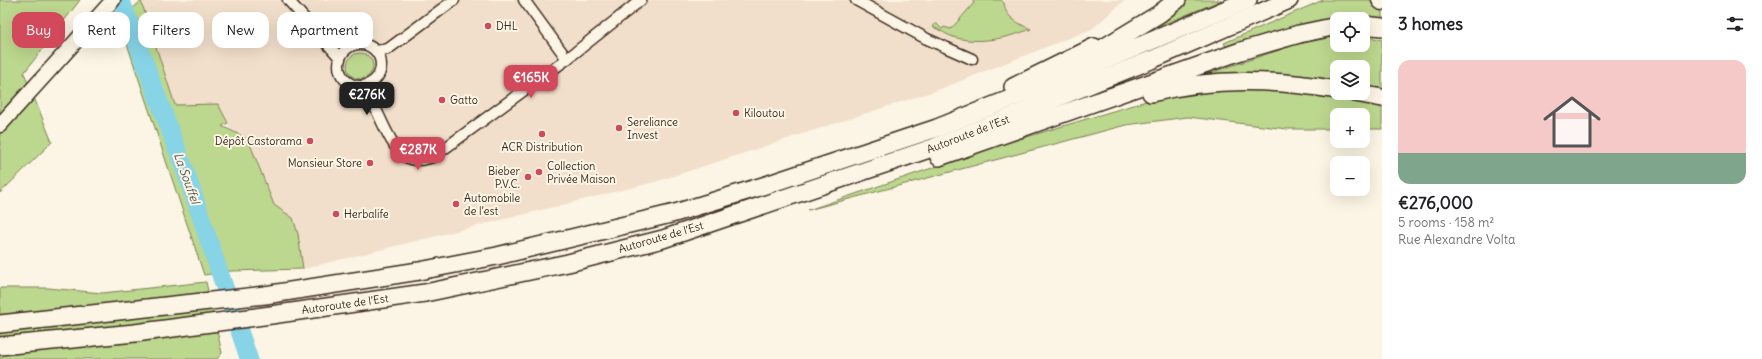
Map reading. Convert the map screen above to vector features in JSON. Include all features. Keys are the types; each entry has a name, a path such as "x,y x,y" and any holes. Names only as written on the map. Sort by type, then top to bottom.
{"highway":[{"path":"1013,87 1084,53 1111,37 1161,0"},
{"path":"868,151 934,118 1013,87 1056,73 1087,58 1159,14 1177,0"},
{"name":"Autoroute de l’Est","path":"0,324 265,295 419,271 564,241 675,213 769,184 938,128 1017,97 1248,0"},
{"name":"Autoroute de l’Est","path":"0,346 199,325 425,293 568,263 663,239 935,147 1144,63 1289,0"},
{"path":"1370,26 1382,27"},
{"path":"663,239 923,163 1241,51 1299,34 1330,27"},
{"path":"1057,116 1196,84 1260,81 1330,89"},
{"path":"1370,96 1382,98"}],"main road":[{"path":"0,125 110,3"}],"street":[{"path":"288,0 299,12"},
{"path":"378,56 454,0"},
{"path":"524,0 567,59"},
{"path":"348,48 340,58 339,67 344,78 348,82 360,86 371,99 384,127 400,152 408,158 419,160 433,157 567,59 641,0"},
{"path":"856,0 927,39 972,59"},
{"path":"332,48 340,58"},
{"path":"369,48 378,56 380,72 374,81 371,99"},
{"path":"360,86 374,81"}],"shaded area":[{"path":"140,0 1125,0 1092,29 938,90 655,182 303,269 218,105 175,105 156,48 204,48 204,12 144,12"}],"green space":[{"path":"0,0 80,0 65,20 65,12 12,12 12,48 43,48 24,73 52,142 0,193"},
{"path":"972,0 1001,0 1003,1 1006,11 1014,20 1031,29 1003,38 973,40 953,37 933,27 936,23 942,29 944,27 951,29 974,3"},
{"path":"1185,0 1222,0 1145,32"},
{"path":"1323,0 1372,0 1382,12 1382,19 1370,19 1370,12 1330,12 1330,21 1227,49 1224,43"},
{"path":"141,1 145,12 138,12 138,48 156,48 175,105 218,104 228,123 222,126 248,139 274,205 293,218 298,234 303,269 231,271 204,275 128,48 130,48 130,12 128,12"},
{"path":"1330,37 1330,52 1370,52 1370,37 1382,40 1382,92 1370,89 1370,60 1330,60 1330,83 1198,77 1294,45"},
{"path":"360,53 369,57 373,66 369,75 360,79 351,75 347,66 351,57"},
{"path":"1232,89 1276,90 1330,98 1330,100 1347,100 1382,105 1382,129 1370,129 1370,108 1330,108 1330,129 1287,129 1188,117 1126,125 808,210 997,146 1166,95"},
{"path":"206,282 222,353 217,359 0,359 0,288 48,288 102,293"}],"waterway":[{"name":"La Souffel","path":"118,0 124,8 187,176 249,359"}],"place":[{"name":"DHL","path":"488,26"},
{"name":"Gatto","path":"442,100"},
{"name":"Kiloutou","path":"736,113"},
{"name":"Sereliance Invest","path":"619,128"},
{"name":"ACR Distribution","path":"542,134"},
{"name":"Dépôt Castorama","path":"310,141"},
{"name":"Monsieur Store","path":"370,163"},
{"name":"Collection Privée Maison","path":"539,172"},
{"name":"Bieber P.V.C.","path":"528,177"},
{"name":"Automobile de l’est","path":"456,204"},
{"name":"Herbalife","path":"336,214"}]}
